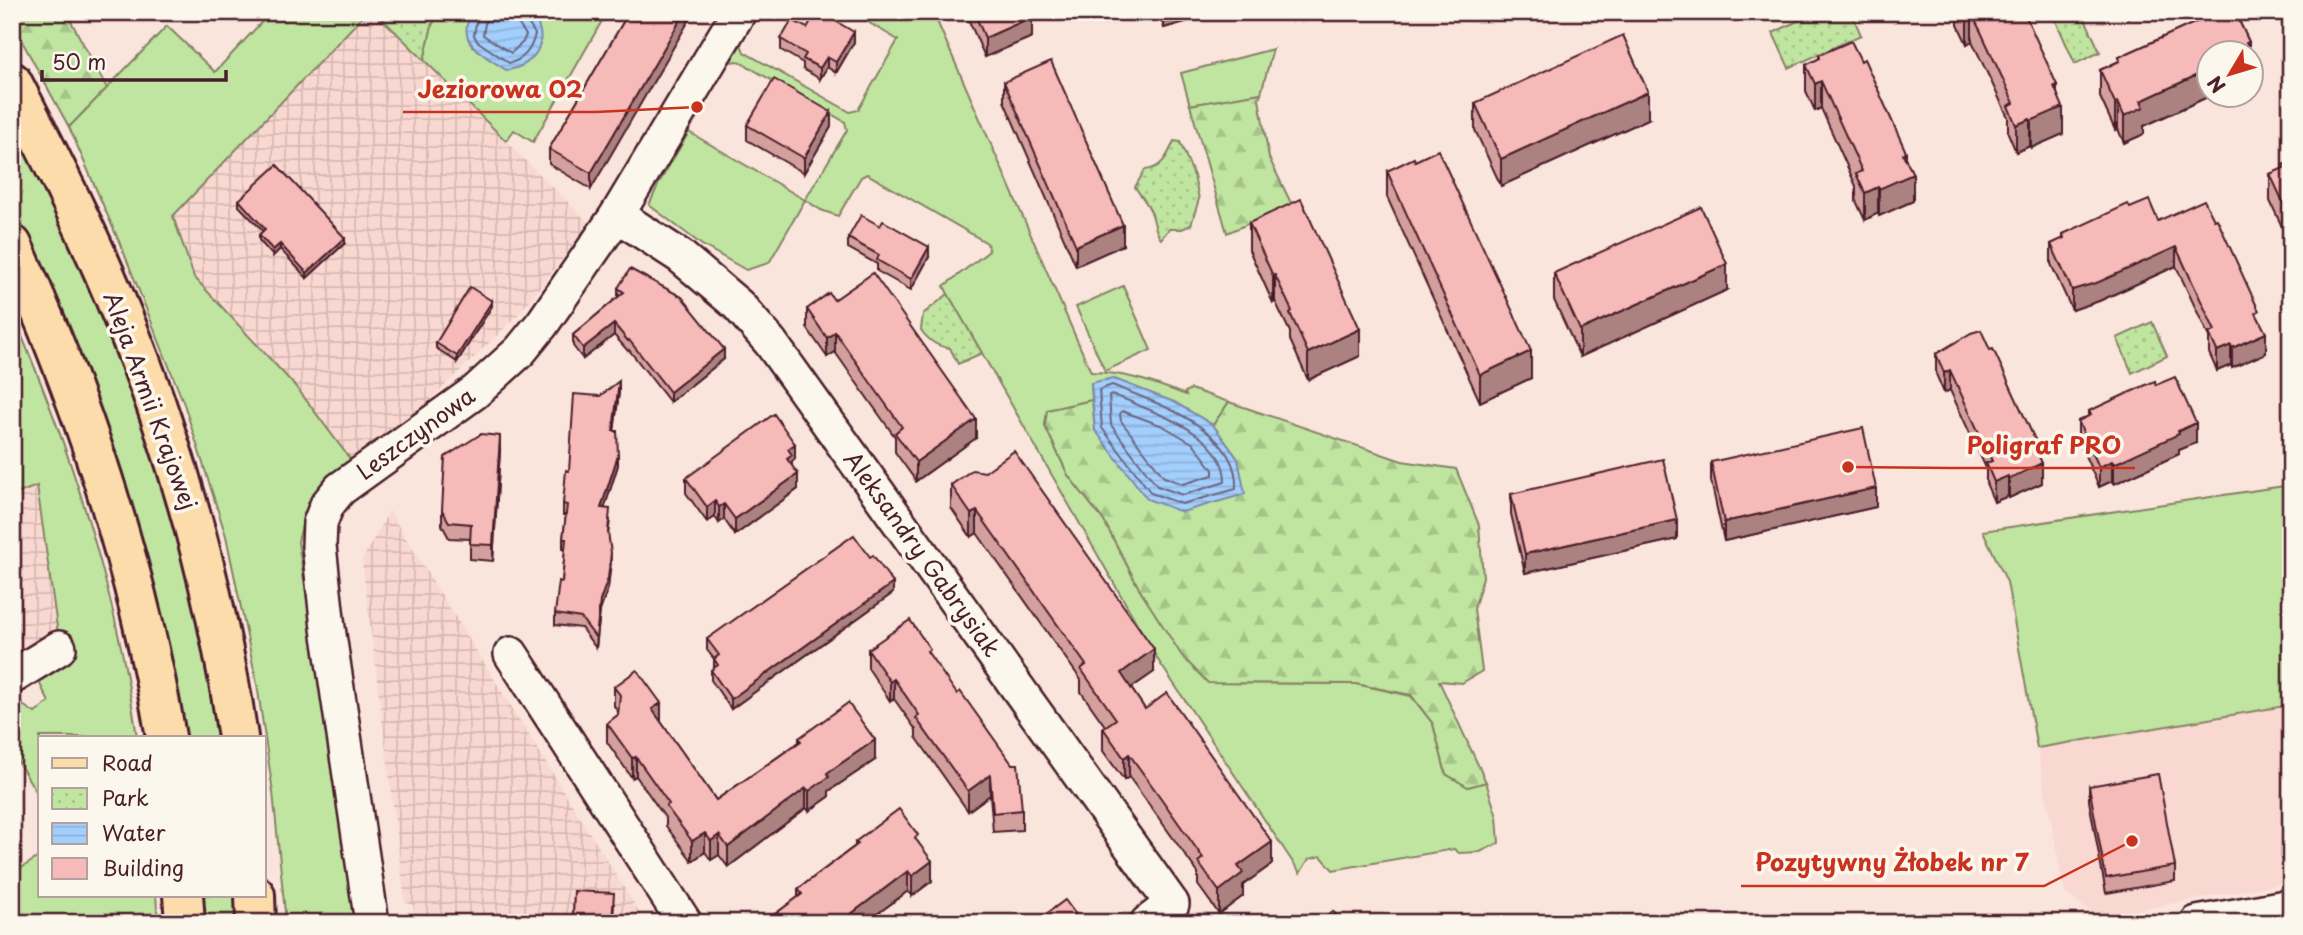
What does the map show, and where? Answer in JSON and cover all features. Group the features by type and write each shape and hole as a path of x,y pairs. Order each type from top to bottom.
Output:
{"main road":[{"name":"Aleja Armii Krajowej","path":"12,82 77,214 119,309 162,422 201,550 239,736"},
{"path":"12,245 73,389 110,496 139,603 166,736"},
{"path":"183,897 185,923"},
{"path":"255,897 256,923"}],"street":[{"name":"Leszczynowa","path":"372,923 328,628 319,546 320,523 327,505 340,489 475,392 520,351 542,324 617,215 738,12"},
{"name":"Aleksandry Gabrysiak","path":"617,215 680,257 738,305 771,343 1172,904 1147,923"},
{"path":"12,677 59,648"},
{"path":"511,654 685,923"},
{"path":"2197,923 2291,905"}],"shaded area":[{"path":"367,12 375,12 590,224 517,316 408,421 350,459 297,388 194,277 173,216"},
{"path":"37,486 58,634 12,661 12,495"},
{"path":"389,511 646,923 413,923 413,905 405,902 362,560"},
{"path":"2291,705 2291,882 2099,917 2098,912 2092,913 2065,893 2037,748"}],"green space":[{"path":"12,12 66,12 107,88 69,127 12,23"},
{"path":"271,12 367,12 173,216 194,277 297,388 350,459 351,467 321,491 309,505 298,542 359,923 286,923 266,736 226,536 184,404 124,253 69,127 167,26 215,72"},
{"path":"375,12 436,12 438,14 432,25 424,60"},
{"path":"473,12 467,29 472,46 538,21 529,12 607,12 533,142 514,130 506,141 424,60 432,25 439,13"},
{"path":"851,12 933,12 1091,372 1127,376 1186,395 1185,392 1191,389 1229,402 1213,425 1174,402 1091,383 1092,400 1047,410 1045,426 1068,475 1104,521 1141,592 1209,683 1356,684 1411,696 1433,724 1446,774 1468,787 1486,782 1497,817 1499,843 1480,852 1459,853 1454,849 1333,870 1321,856 1309,859 1300,873 1158,660 944,286 989,251 987,243 867,174 861,177 838,216 805,200 847,130 845,122 738,61 730,62 741,44 744,52 850,112 858,110 898,40"},
{"path":"1816,12 1851,12 1861,35 1789,68 1773,33"},
{"path":"2052,12 2082,12 2100,52 2075,64"},
{"path":"1273,49 1261,93 1190,105 1181,73"},
{"path":"1261,93 1259,99 1269,158 1292,205 1227,233 1190,105"},
{"path":"12,121 53,202 137,390 189,570 223,736 182,736 151,575 125,482 96,396 12,204"},
{"path":"689,132 805,200 769,263 746,270 702,245 649,205"},
{"path":"1174,141 1180,142 1194,176 1199,199 1191,225 1182,229 1169,229 1161,239 1149,208 1135,187 1145,170 1156,167 1164,160"},
{"path":"1123,286 1151,350 1105,371 1076,307"},
{"path":"948,294 982,353 958,364 950,348 933,342 921,330 923,314"},
{"path":"12,313 53,416 89,521 117,628 137,736 38,736 38,795 12,752 12,698 35,713 49,702 40,684 41,676 58,634 37,486 16,494 12,485"},
{"path":"2152,322 2167,356 2132,373 2117,338"},
{"path":"1092,400 1095,431 1238,459 1213,425 1229,402 1402,461 1456,469 1479,525 1483,577 1474,609 1482,671 1462,683 1439,681 1486,782 1468,787 1446,774 1433,724 1411,695 1356,684 1208,683 1182,656 1141,592 1104,521 1068,475 1045,426 1047,410"},
{"path":"2291,485 2291,705 2037,748 2007,582 1983,531"},
{"path":"38,857 38,897 156,897 158,923 12,923 12,874"},
{"path":"202,897 240,897 242,923 203,923"}],"water":[{"path":"473,12 529,12 540,31 538,49 533,57 517,68 506,70 481,53 469,40 466,32"},
{"path":"1112,378 1174,402 1213,425 1238,459 1245,494 1182,512 1147,499 1095,430 1091,383"}],"building":[{"path":"629,12 685,12 591,173 549,149"},
{"path":"816,12 854,32 836,62 827,57 820,68 803,59 806,54 781,39 792,20 807,28"},
{"path":"974,12 1030,12 1032,17 985,38"},
{"path":"1965,12 2024,12 2057,85 2054,86 2063,107 2016,125 2008,106 2014,103 1972,14 1967,17"},
{"path":"2226,12 2235,12 2247,38 2194,38 2194,76 2141,101 2144,107 2124,116 2100,70 2120,61 2119,57 2212,15 2214,18"},
{"path":"1623,35 1648,92 1501,159 1475,103"},
{"path":"1851,41 1861,61 1864,59 1906,152 1903,154 1913,174 1865,193 1856,174 1862,171 1821,81 1815,84 1806,65 1820,58 1819,55"},
{"path":"1051,61 1123,225 1076,246 1004,82"},
{"path":"774,79 831,112 804,158 747,125"},
{"path":"1438,150 1531,351 1480,375 1387,171"},
{"path":"2291,161 2291,219 2270,174 2284,168 2283,165"},
{"path":"277,165 345,238 307,273 280,244 273,250 259,235 265,229 239,200"},
{"path":"1301,199 1360,329 1308,353 1290,313 1292,311 1249,223"},
{"path":"2149,200 2158,221 2204,200 2214,220 2217,219 2259,311 2256,313 2266,333 2232,348 2231,345 2217,351 2209,333 2215,331 2176,247 2099,282 2072,290 2051,244 2064,238 2063,234 2128,204 2130,208"},
{"path":"1701,207 1727,264 1580,330 1554,273"},
{"path":"861,215 880,226 883,221 929,247 911,279 877,260 879,255 848,238"},
{"path":"630,269 682,297 724,349 670,392 614,324 583,348 573,335 624,292 618,288"},
{"path":"873,273 976,419 916,462 895,433 902,427 835,332 827,338 807,309 829,293 834,300"},
{"path":"470,287 492,301 457,356 436,343"},
{"path":"1981,330 1990,350 1993,349 2036,442 2033,443 2042,463 2009,479 2008,476 1994,482 1986,463 1992,461 1950,370 1944,373 1936,354"},
{"path":"2175,377 2196,423 2178,431 2179,434 2114,464 2112,461 2099,467 2078,421 2091,415 2089,411 2126,394 2155,381 2156,385"},
{"path":"619,381 613,431 617,431 618,455 601,508 610,509 608,532 611,553 608,578 600,601 596,638 581,618 555,614 559,581 562,582 566,539 563,539 567,505 563,504 566,470 569,471 574,394 600,396"},
{"path":"774,414 795,444 788,449 792,455 787,459 798,474 735,519 724,504 719,507 715,501 707,507 686,478"},
{"path":"1863,428 1876,488 1724,522 1711,462"},
{"path":"481,434 500,436 493,545 470,544 471,524 449,522 442,510 445,457"},
{"path":"1014,451 1154,649 1121,673 1145,709 1167,693 1272,842 1238,866 1243,873 1219,891 1198,862 1203,858 1158,794 1129,754 1124,758 1103,728 1116,719 1081,669 1086,665 977,511 971,514 951,485 972,470 985,472"},
{"path":"1663,459 1677,520 1525,554 1511,494"},
{"path":"854,535 870,557 873,555 893,583 731,699 711,670 718,665 714,659 719,655 707,639"},
{"path":"910,620 930,649 927,651 957,694 960,691 1012,764 1018,764 1022,810 993,813 990,775 968,791 916,718 919,715 894,679 890,682 868,649"},
{"path":"637,670 661,703 652,709 716,800 801,741 799,738 848,703 875,740 827,773 829,777 809,791 806,788 728,847 719,835 711,841 705,833 692,841 666,806 669,804 636,757 632,758 607,723 618,715 620,695 614,687"},
{"path":"2291,750 2291,785 2285,751"},
{"path":"2158,774 2175,866 2106,878 2089,786"},
{"path":"899,809 918,835 915,838 932,861 912,876 908,871 839,923 763,923 802,894 798,889"},
{"path":"574,891 614,893 612,922 573,919"},
{"path":"1065,900 1082,923 1034,923"},
{"path":"1333,911 1342,923 1318,923"}],"place":[{"name":"Jeziorowa 02","path":"697,107"},
{"name":"Poligraf PRO","path":"1848,467"},
{"name":"Pozytywny Żłobek nr 7","path":"2132,841"}]}
